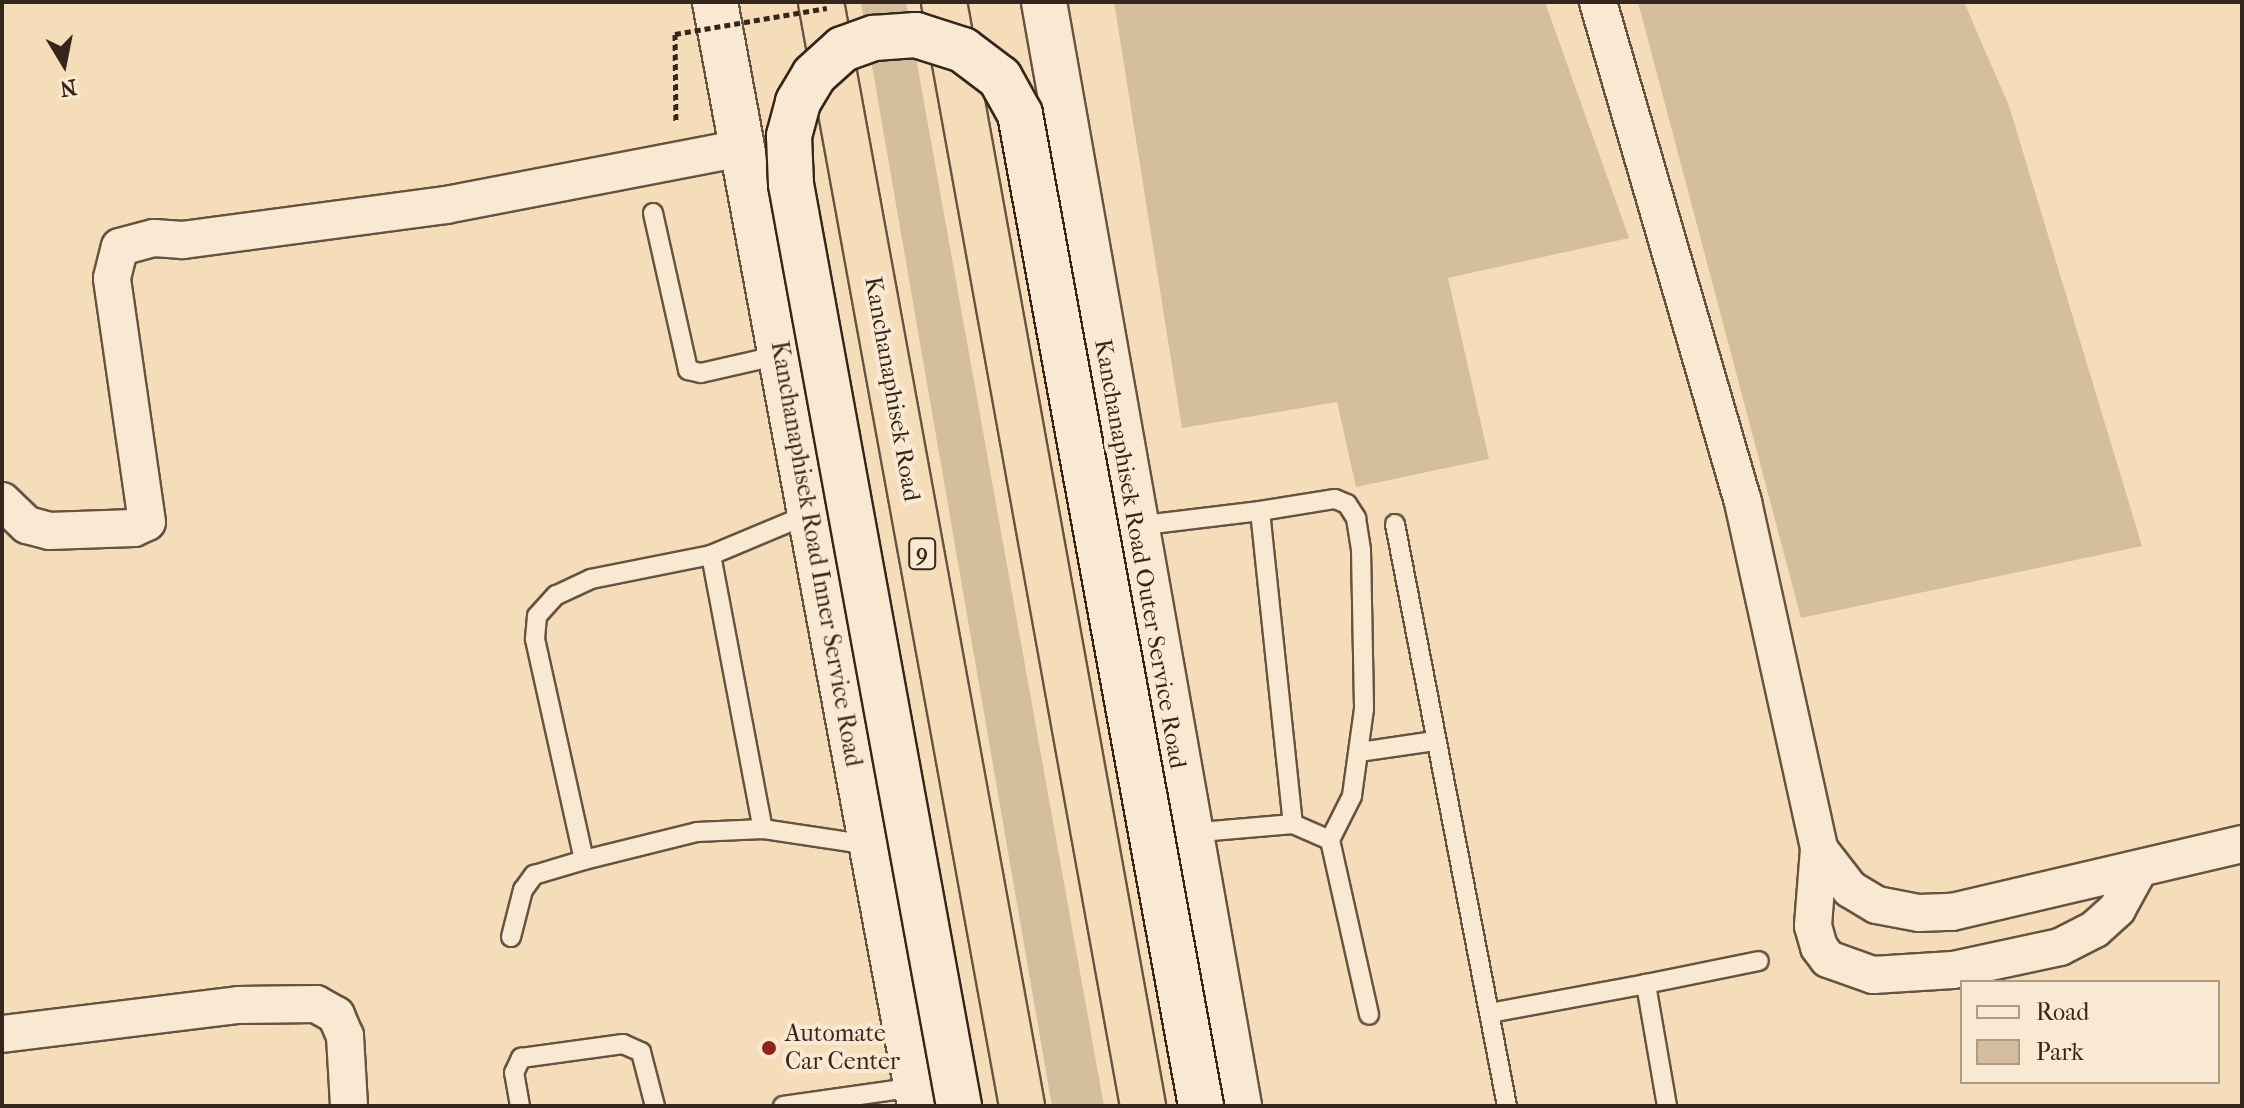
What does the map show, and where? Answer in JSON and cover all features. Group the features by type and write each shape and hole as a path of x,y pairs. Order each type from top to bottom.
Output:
{"highway":[{"path":"944,2 1143,1106"},
{"name":"Kanchanaphisek Road","path":"832,3 1022,1106"}],"main road":[{"name":"Kanchanaphisek Road Inner Service Road","path":"715,2 918,1097"},
{"name":"Kanchanaphisek Road Outer Service Road","path":"1044,2 1188,833 1239,1106"},
{"path":"959,1106 806,274 789,148 798,102 814,75 843,49 874,38 916,35 963,50 1000,78 1020,114 1201,1106"}],"street":[{"path":"1595,5 1743,502 1819,849 1813,926 1819,947 1828,959 1873,975 1953,970 2060,947 2095,929 2117,909 2138,871"},
{"path":"2,501 27,525 49,531 134,528 147,522 112,278 120,247 154,238 183,240 446,205 741,148"},
{"path":"1819,849 1850,889 1877,905 1919,913 1952,912 2138,871 2242,844"},
{"path":"2,1034 238,1005 316,1004 336,1015 345,1036 349,1106"}],"lane":[{"path":"653,213 688,370 701,373 780,355"},
{"path":"1136,526 1335,499 1347,504 1356,518 1361,550 1364,693 1352,796 1330,840 1369,1015"},
{"path":"1260,511 1293,824"},
{"path":"584,860 535,639 537,616 556,595 591,579 711,555 809,514"},
{"path":"1395,524 1434,741 1507,1106"},
{"path":"711,555 763,829"},
{"path":"1359,752 1434,741"},
{"path":"1188,833 1293,824 1330,840"},
{"path":"511,937 523,890 534,875 584,860 697,832 763,829 870,845"},
{"path":"1490,1013 1759,961"},
{"path":"1646,984 1667,1106"},
{"path":"520,1106 514,1073 521,1058 623,1044 641,1052 655,1106"},
{"path":"783,1106 918,1097"}],"path":[{"path":"676,123 675,34 832,3"}],"green space":[{"path":"861,2 906,2 1104,1106 1052,1106"},
{"path":"1114,2 1545,2 1629,238 1448,278 1489,459 1356,487 1337,402 1182,428"},
{"path":"1638,2 1964,2 2009,106 2142,546 1801,618"}],"place":[{"name":"Automate Car Center","path":"769,1048"}]}
